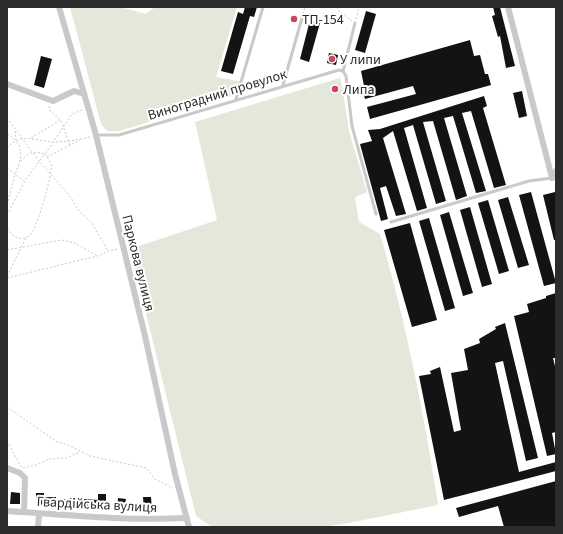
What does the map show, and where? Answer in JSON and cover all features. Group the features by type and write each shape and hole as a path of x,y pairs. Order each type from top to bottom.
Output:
{"street":[{"name":"Паркова вулиця","path":"59,7 96,136 122,248 145,336 179,490 189,527"},
{"path":"508,7 552,178"},
{"path":"7,84 53,101 74,91 84,94"},
{"path":"552,178 556,171"},
{"path":"7,468 20,473 25,478 24,512"},
{"name":"Гвардійська вулиця","path":"7,511 38,514 163,519 187,518"},
{"path":"38,514 38,527"}],"lane":[{"path":"236,99 263,7"},
{"path":"283,85 302,18"},
{"path":"355,23 343,71 346,76 352,126 376,214"},
{"name":"Виноградний провулок","path":"96,136 118,135 283,85 339,70 343,71"},
{"path":"390,222 529,181 552,178"}],"path":[{"path":"302,18 305,7"},
{"path":"336,7 340,12 355,23 359,7"},
{"path":"53,101 49,106 50,111 60,120 64,127 70,146"},
{"path":"7,215 25,182 72,114 88,108"},
{"path":"7,118 50,175 70,196 79,211 92,223 108,251"},
{"path":"30,138 60,120"},
{"path":"7,208 15,175 21,160 21,153 16,140 15,129"},
{"path":"7,134 16,140"},
{"path":"7,148 16,140 22,138 53,142 96,136"},
{"path":"47,157 81,139"},
{"path":"7,277 21,246 26,238 30,236 35,227 50,175 51,164 45,154 32,152 21,160"},
{"path":"7,168 25,182"},
{"path":"7,226 10,233 16,238 26,238"},
{"path":"7,250 21,246 62,240 75,243 97,256"},
{"path":"7,277 97,256 108,251 122,248"},
{"path":"7,408 56,442 68,445 90,456 146,468 155,479 168,488 179,490"},
{"path":"7,441 22,468 36,465 49,459 66,458 80,452"}],"shaded area":[{"path":"70,7 120,7 146,14 155,7 237,7 216,77 264,86 120,131 107,131 101,124"},
{"path":"340,78 349,131 367,192 355,197 359,222 380,234 414,368 438,505 344,524 320,527 212,527 196,516 130,249 217,220 195,122"}],"building":[{"path":"245,7 257,7 254,17 250,16 233,74 221,71 238,12 243,14"},
{"path":"493,7 500,7 515,66 506,68 500,36 498,37 492,16 495,15"},
{"path":"366,11 376,14 365,53 355,50"},
{"path":"310,20 320,23 309,62 300,59"},
{"path":"470,40 474,56 480,55 485,74 488,74 491,85 370,119 367,107 416,94 413,86 365,99 362,87 364,86 361,71"},
{"name":"У липи","path":"329,53 338,55 336,65 327,63"},
{"path":"41,56 52,59 44,88 34,85"},
{"path":"522,91 527,116 519,118 513,93"},
{"path":"484,96 487,106 483,108 506,185 494,188 471,111 462,113 486,191 476,193 453,116 444,118 467,196 456,200 433,121 423,122 446,201 436,204 413,125 404,128 427,208 417,211 393,131 383,138 406,214 396,216 386,186 380,188 388,219 381,221 360,144 372,141 368,130 380,129"},
{"path":"531,192 556,283 544,286 519,195"},
{"path":"555,192 556,240 554,240 543,195"},
{"path":"508,197 529,265 518,268 498,200"},
{"path":"488,200 509,271 499,274 478,203"},
{"path":"470,207 492,284 482,287 460,210"},
{"path":"449,212 473,293 463,296 440,215"},
{"path":"429,218 455,308 445,311 419,221"},
{"path":"410,223 437,320 412,327 384,230"},
{"path":"556,293 556,358 553,358 556,370 556,432 552,433 556,454 547,456 514,316 529,312 527,304"},
{"path":"505,323 538,458 526,461 503,361 495,363 519,472 556,462 556,471 444,500 419,376 431,374 430,371 440,367 454,432 461,430 451,373 468,370 464,349 480,343 479,339 496,329 495,327"},
{"path":"556,481 556,527 504,527 498,506 459,517 456,508"},
{"path":"11,492 20,493 20,504 10,504"},
{"path":"36,493 44,493 44,497 56,497 56,499 70,498 98,500 98,494 106,494 106,508 92,507 92,509 36,504"},
{"path":"143,497 151,497 152,510 144,510"},
{"path":"118,498 126,499 124,510 117,509"}],"place":[{"name":"ТП-154","path":"294,19"},
{"name":"У липи","path":"332,59"},
{"name":"Липа","path":"335,89"}]}
